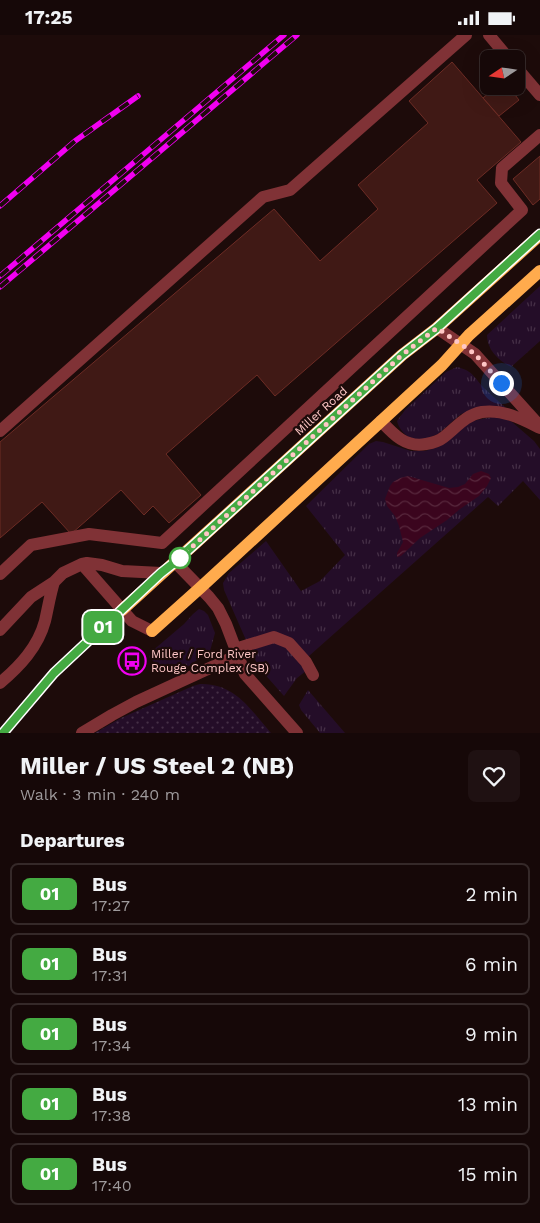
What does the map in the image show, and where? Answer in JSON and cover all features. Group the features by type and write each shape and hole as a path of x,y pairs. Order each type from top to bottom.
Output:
{"main road":[{"name":"Miller Road","path":"122,610 402,355 437,328 540,235"},
{"path":"152,631 442,365 469,335 540,271"}],"lane":[{"path":"0,431 263,197 290,190 466,35"},
{"path":"489,35 502,50"},
{"path":"525,78 540,95"},
{"path":"0,574 31,545 88,534 162,543 522,210 501,183 502,168 540,135"},
{"path":"437,328 475,354 540,427"},
{"path":"381,421 400,439 414,445 437,442 461,421 480,413 503,413 540,427"},
{"path":"175,562 218,608 246,674 297,733"},
{"path":"0,630 31,597 54,582 63,573 82,564 102,565 122,571 161,573"},
{"path":"82,564 132,621 152,631"},
{"path":"0,683 22,663 34,645 44,621 54,582"},
{"path":"82,733 90,727 236,652 274,637 289,643 306,662 313,675"}],"green space":[{"path":"540,286 540,341 511,367 491,350 487,335"},
{"path":"457,367 473,375 507,409 477,409 461,414 438,434 413,441 401,430 397,421 405,410 446,372"},
{"path":"492,417 503,418 512,422 534,441 540,449 540,500 523,481 498,506 488,497 300,664 306,671 297,678 284,696 261,670 253,656 224,590 223,583 229,573 266,541 301,591 320,581 345,555 306,506 369,444 376,441 411,451 425,451 438,447 472,421"},
{"path":"199,609 208,615 215,633 210,651 180,672 156,664 149,657 151,652"},
{"path":"200,684 223,688 241,699 271,733 95,733 121,718"},
{"path":"308,690 345,733 320,733 299,705"}],"water":[{"path":"481,471 489,474 491,478 479,496 420,538 401,556 397,557 403,542 395,516 387,506 385,499 393,482 408,476 449,488 458,487 465,484 473,474"}],"building":[{"path":"452,62 521,142 477,180 497,203 275,396 257,375 166,454 201,495 169,523 153,506 144,515 121,490 71,534 42,502 0,538 0,442 274,209 320,261 378,209 358,185 428,123 409,101"},
{"path":"486,95 515,95 519,100 499,116 483,98"},
{"path":"540,156 540,199 533,205 513,179"}],"railway":[{"path":"0,276 284,35"},
{"path":"0,287 297,35"},
{"path":"0,206 75,141 138,96"}],"bus line":[{"name":"01","path":"3,733 54,673 161,573 402,355 437,328 540,234"}],"place":[{"name":"Miller / Ford River Rouge Complex (SB)","path":"132,661"}],"route":[{"path":"180,558 402,355 437,328 475,354 501,383"}]}
